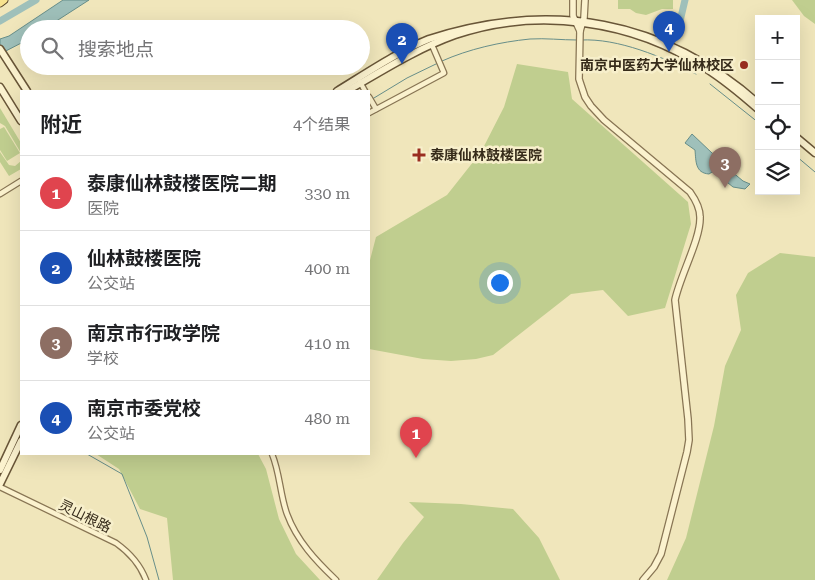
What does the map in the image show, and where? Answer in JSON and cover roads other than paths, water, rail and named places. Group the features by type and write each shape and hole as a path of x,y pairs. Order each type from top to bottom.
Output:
{"main road":[{"path":"0,2 4,0"},
{"path":"370,74 421,43 454,31 504,19 543,15 633,29 672,44 708,64 755,101"},
{"path":"359,81 415,52 433,48 455,35 507,23 574,19"},
{"path":"584,20 646,38 673,50 705,68 755,107"},
{"path":"0,49 26,90"},
{"path":"347,90 369,75"},
{"path":"0,87 20,119"},
{"path":"800,140 815,153"},
{"path":"800,145 815,158"},
{"path":"0,470 20,427"},
{"path":"0,485 20,442"}],"street":[{"path":"573,0 574,19 580,31"},
{"path":"585,0 584,20 580,31 580,79 585,97 604,120 690,192 696,200 701,218 675,300 688,419 687,452 661,554 654,567 643,580"},
{"path":"370,112 444,73 433,48"},
{"path":"359,81 364,90"},
{"path":"370,99 376,109"},
{"path":"0,194 20,182"},
{"path":"272,455 288,516 302,543 336,580"},
{"name":"灵山根路","path":"0,485 112,541 124,549 138,564 146,580"}],"water":[{"path":"63,0 89,0 58,20 33,20"},
{"path":"20,29 20,44 0,54 0,39"},
{"path":"692,134 712,153 732,167 731,171 750,184 745,189 733,187 717,174 701,171 697,166 695,150 685,143"}],"waterway":[{"path":"0,21 36,0"},
{"path":"677,34 685,0"},
{"path":"442,61 474,50 507,42 530,39 577,40"},
{"path":"581,40 595,40 625,45 655,55 696,74"},
{"path":"370,100 407,78 438,63"},
{"path":"710,84 755,120"},
{"path":"800,159 815,172"},
{"path":"89,455 122,474 147,537 159,580"}],"place":[{"name":"南京市委党校","path":"669,52"},
{"name":"仙林鼓楼医院","path":"402,64"},
{"name":"南京中医药大学仙林校区","path":"744,65"},
{"name":"泰康仙林鼓楼医院","path":"419,155"},
{"name":"南京市行政学院","path":"725,188"},
{"name":"泰康仙林鼓楼医院二期","path":"416,458"}]}
